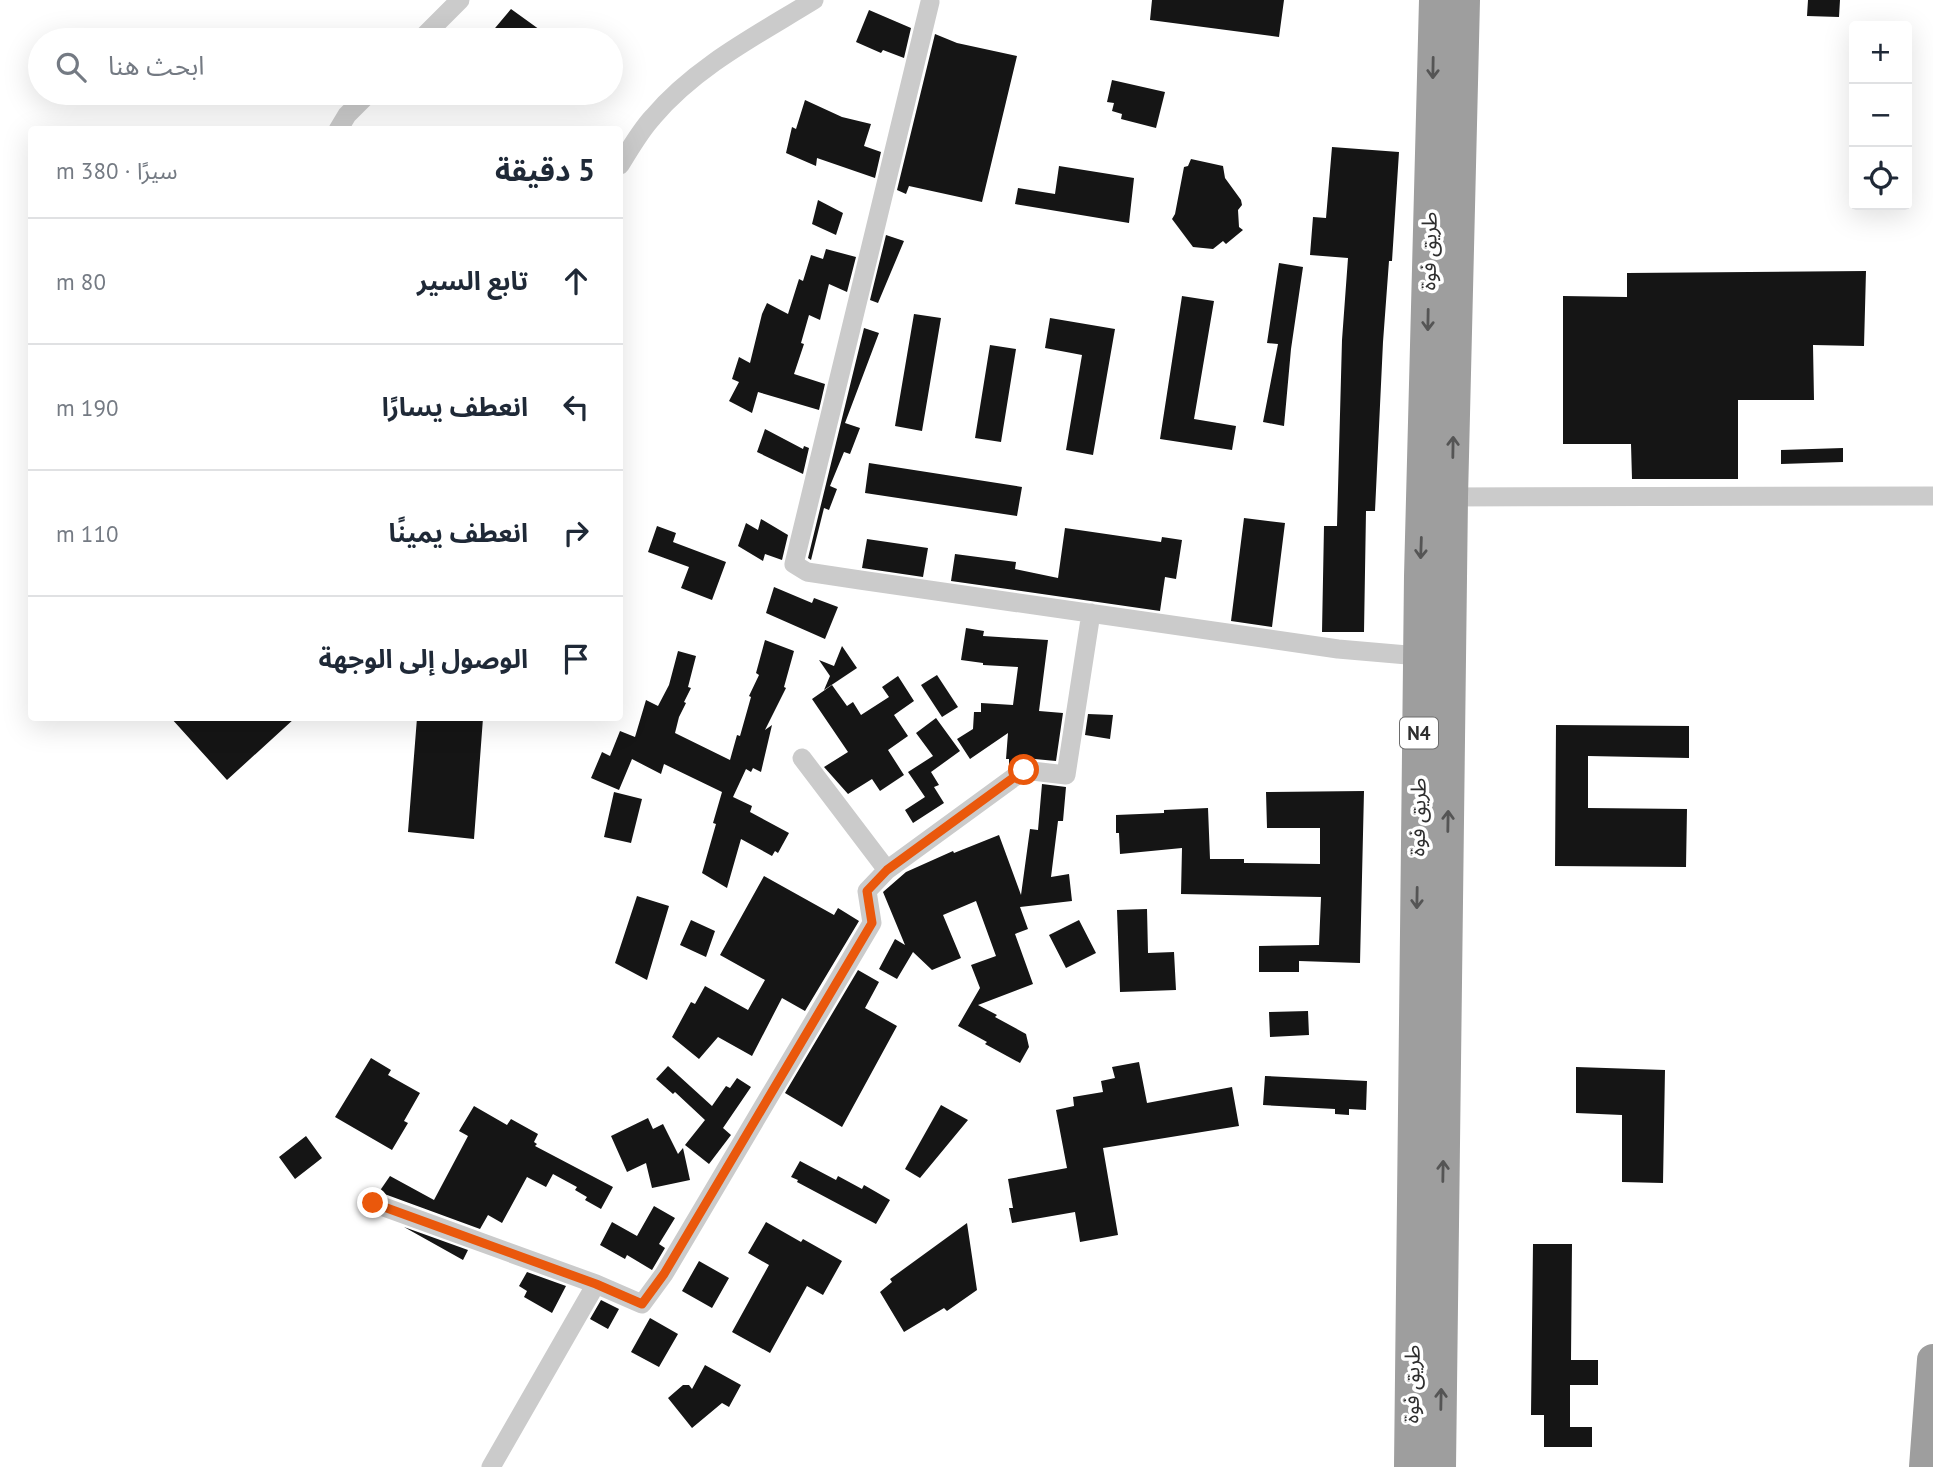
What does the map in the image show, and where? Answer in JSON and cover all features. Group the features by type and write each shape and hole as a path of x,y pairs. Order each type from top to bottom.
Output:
{"highway":[{"name":"طريق فوة","path":"1435,0 1440,1467"},
{"name":"طريق فوة","path":"1410,1467 1419,656 1437,498 1464,0"},
{"path":"1924,1467 1933,1360"}],"street":[{"path":"432,28 460,0"},
{"path":"623,161 653,117 682,89 723,56 814,0"},
{"path":"930,2 794,564 807,572 1338,649 1419,656"},
{"path":"340,126 357,105"},
{"path":"1437,498 1933,496"},
{"path":"373,1203 596,1284 642,1304 664,1274 872,923 867,891 887,870 1024,770 1066,775 1091,613"},
{"path":"802,758 887,870"},
{"path":"491,1467 596,1284"}],"building":[{"path":"1152,0 1284,0 1279,37 1150,20"},
{"path":"1808,0 1840,0 1839,17 1807,16"},
{"path":"511,9 537,28 495,28"},
{"path":"869,10 911,28 904,58 883,50 881,53 856,42"},
{"path":"935,34 957,43 1017,56 982,202 909,186 906,194 897,190"},
{"path":"1112,80 1165,92 1156,128 1121,119 1122,114 1112,111 1114,103 1107,102"},
{"path":"805,100 842,117 871,124 864,146 881,152 875,178 817,158 816,166 786,153 792,127 796,129"},
{"path":"1332,147 1399,152 1392,261 1389,261 1383,342 1375,511 1366,511 1364,632 1322,632 1324,526 1337,526 1342,340 1348,258 1310,255 1313,217 1326,218"},
{"path":"1191,159 1223,166 1225,178 1241,200 1242,205 1238,210 1239,227 1243,230 1226,244 1223,241 1213,249 1193,247 1172,219 1184,167 1188,166"},
{"path":"1059,166 1134,178 1129,223 1015,204 1018,188 1055,194"},
{"path":"818,200 843,213 836,235 812,224"},
{"path":"886,235 904,241 878,303 870,300"},
{"path":"826,249 856,257 847,292 829,284 820,320 809,315 801,343 804,344 794,374 825,384 819,410 758,392 752,413 729,401 739,382 732,379 739,357 750,363 767,303 788,314 799,279 803,281 811,255 823,259"},
{"path":"1279,263 1303,267 1291,349 1284,426 1263,422 1278,344 1267,343"},
{"path":"1866,271 1864,346 1813,345 1814,400 1738,400 1738,479 1632,479 1631,444 1563,444 1563,296 1627,297 1627,273"},
{"path":"1182,296 1214,301 1194,419 1236,426 1232,450 1160,439"},
{"path":"914,314 941,318 922,431 895,426"},
{"path":"1050,318 1115,329 1093,455 1066,450 1082,355 1045,348"},
{"path":"864,328 879,333 845,423 860,428 850,454 844,452 830,486 837,489 829,510 824,508 811,560 808,558"},
{"path":"990,345 1016,349 1001,442 975,438"},
{"path":"765,429 803,449 804,446 809,448 803,474 757,452"},
{"path":"1843,448 1843,462 1781,464 1781,450"},
{"path":"869,463 1022,487 1017,516 865,493"},
{"path":"1244,518 1285,523 1272,627 1231,621"},
{"path":"761,519 788,535 782,560 765,554 763,561 738,546 746,523 758,530"},
{"path":"657,526 676,533 673,542 726,562 712,600 681,588 689,567 648,552"},
{"path":"1065,528 1161,542 1162,537 1182,540 1176,579 1165,577 1160,611 951,581 955,554 1016,562 1015,569 1058,578"},
{"path":"867,539 928,548 923,577 862,568"},
{"path":"774,587 812,603 814,598 838,607 825,639 766,613"},
{"path":"966,628 984,631 983,636 1048,640 1039,711 1063,713 1056,761 1024,758 1009,766 1009,759 1006,759 1008,733 970,759 957,739 973,729 974,712 981,712 981,703 1013,705 1018,667 983,665 961,660"},
{"path":"765,640 794,651 784,687 786,688 765,730 772,725 761,772 753,768 751,772 746,769 733,797 752,806 750,812 789,833 778,853 775,851 772,856 741,839 727,888 702,873 722,792 664,764 661,774 632,759 619,790 591,778 602,752 610,756 620,731 635,737 646,700 658,706 669,685 678,651 696,656 688,687 691,688 675,733 730,760 737,735 740,736 751,697 749,696 759,675 756,673"},
{"path":"842,646 857,668 824,690 830,676 819,660 834,666"},
{"path":"937,675 958,707 942,717 921,685"},
{"path":"898,676 914,701 894,715 908,736 888,750 904,775 880,791 872,779 848,794 824,767 848,752 812,699 832,685 847,706 853,702 861,715 889,697 882,687"},
{"path":"1088,714 1113,715 1110,739 1085,735"},
{"path":"936,718 960,751 931,772 939,785 934,787 944,803 913,823 905,810 925,797 908,772 933,756 916,733"},
{"path":"174,721 292,721 227,780"},
{"path":"417,721 483,721 474,839 408,832"},
{"path":"1556,725 1689,726 1689,758 1588,756 1588,808 1687,809 1686,867 1555,866"},
{"path":"1042,784 1066,787 1063,821 1058,821 1051,877 1069,874 1072,901 1020,907 1028,929 1015,934 1033,984 978,1005 1026,1034 1029,1047 1020,1063 958,1026 980,988 971,965 996,956 976,901 943,915 961,958 932,970 913,952 897,979 879,969 895,939 905,945 883,892 906,872 953,851 954,853 999,835 1021,895 1030,829 1038,830"},
{"path":"1364,791 1360,963 1299,961 1299,972 1259,972 1259,946 1319,945 1321,897 1181,894 1182,848 1120,854 1116,815 1208,808 1210,859 1244,859 1244,863 1320,864 1320,828 1267,828 1266,792"},
{"path":"614,792 642,799 631,843 604,837"},
{"path":"764,876 834,915 838,908 859,921 805,1011 782,998 752,1056 718,1037 699,1059 672,1037 691,1002 695,1004 705,986 748,1010 765,980 720,955"},
{"path":"637,896 669,906 647,980 615,963"},
{"path":"1147,909 1148,953 1174,952 1176,990 1120,992 1117,910"},
{"path":"691,920 715,931 706,957 680,945"},
{"path":"1079,920 1096,953 1066,968 1049,935"},
{"path":"858,970 879,982 865,1008 897,1026 842,1127 785,1093"},
{"path":"1308,1011 1309,1035 1270,1037 1269,1012"},
{"path":"371,1058 391,1070 388,1075 420,1093 404,1121 408,1123 392,1150 335,1117"},
{"path":"1139,1062 1147,1103 1232,1087 1239,1126 1103,1148 1118,1235 1080,1242 1075,1212 1012,1223 1009,1208 1013,1208 1008,1179 1067,1168 1056,1110 1074,1106 1073,1097 1103,1092 1101,1081 1115,1078 1112,1067"},
{"path":"668,1066 712,1106 726,1086 730,1088 737,1078 751,1087 723,1128 731,1135 709,1164 685,1145 705,1120 675,1092 673,1094 656,1079"},
{"path":"1576,1067 1665,1070 1663,1183 1622,1182 1622,1115 1576,1113"},
{"path":"1265,1076 1367,1081 1366,1110 1349,1109 1349,1115 1335,1114 1335,1109 1263,1105"},
{"path":"941,1105 968,1120 920,1178 905,1169"},
{"path":"474,1106 507,1125 511,1119 538,1134 535,1146 613,1187 601,1209 585,1200 587,1197 575,1190 577,1187 553,1174 546,1187 527,1177 502,1223 488,1215 480,1229 379,1192 390,1176 434,1200 468,1136 459,1131"},
{"path":"648,1118 653,1129 663,1124 678,1154 683,1148 690,1180 652,1188 646,1163 627,1172 611,1136"},
{"path":"306,1136 322,1158 295,1179 279,1157"},
{"path":"800,1161 836,1180 838,1176 862,1189 864,1185 890,1200 876,1224 797,1182 798,1180 791,1177"},
{"path":"654,1206 675,1218 659,1244 665,1248 652,1270 627,1255 625,1259 600,1245 612,1222 637,1236"},
{"path":"766,1222 842,1261 823,1295 807,1286 770,1353 732,1332 769,1265 748,1253"},
{"path":"967,1223 977,1290 947,1311 944,1308 904,1332 880,1292 892,1282 890,1279"},
{"path":"404,1227 468,1250 463,1260"},
{"path":"1533,1244 1572,1244 1571,1360 1598,1360 1598,1385 1570,1385 1570,1427 1592,1427 1592,1447 1544,1447 1544,1415 1531,1415"},
{"path":"699,1261 729,1278 712,1308 682,1291"},
{"path":"527,1272 566,1286 552,1313 524,1297 527,1291 519,1286"},
{"path":"601,1300 619,1309 608,1329 590,1319"},
{"path":"650,1318 678,1334 659,1367 631,1352"},
{"path":"705,1365 741,1385 729,1407 722,1403 692,1428 668,1398 683,1385 689,1385 692,1389"}],"route":[{"path":"373,1203 596,1284 642,1304 664,1274 872,923 867,891 887,870 1024,770"}]}
